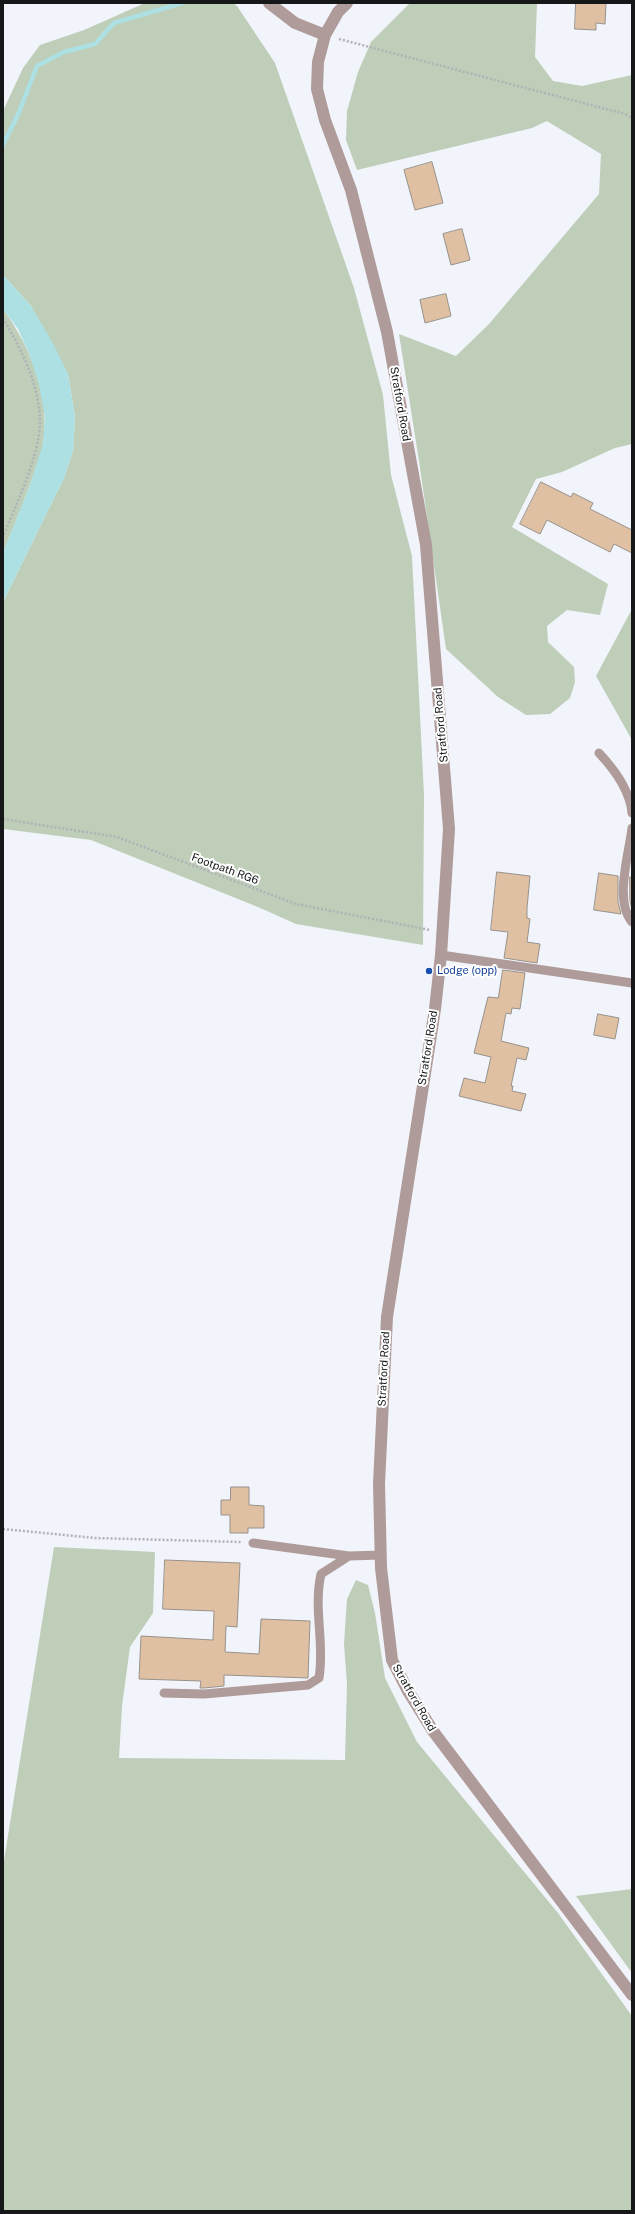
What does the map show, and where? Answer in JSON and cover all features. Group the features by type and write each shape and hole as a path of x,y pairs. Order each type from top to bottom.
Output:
{"street":[{"path":"269,3 295,23 325,35"},
{"name":"Stratford Road","path":"347,3 338,12 325,35 318,62 317,89 326,120 351,190 387,332 426,545 449,829 441,955 435,1008 387,1317 379,1484 381,1555 392,1660 408,1691 433,1731 632,1996"}],"lane":[{"path":"599,753 612,767 624,787 631,805 632,813"},
{"path":"632,828 625,876 624,910 632,922"},
{"path":"441,955 632,983"},
{"path":"254,1542 349,1556 381,1555"},
{"path":"164,1693 204,1694 308,1685 319,1678 321,1662 317,1594 321,1574 349,1556"}],"path":[{"path":"325,35 625,114 632,118"},
{"path":"3,318 18,344 33,380 40,420 36,448 3,537"},
{"name":"Footpath RG6","path":"3,819 116,837 296,904 442,932"},
{"path":"3,1528 95,1538 254,1542"}],"green space":[{"path":"145,3 233,3 237,6 275,63 354,288 383,395 391,475 412,556 424,795 423,945 296,924 258,907 91,840 3,829 3,602 64,478 73,451 75,417 68,374 31,306 3,275 3,111 23,68 40,45 84,30"},
{"path":"410,3 537,3 535,57 553,81 582,86 632,75 632,444 615,448 562,472 536,479 512,527 608,584 600,615 567,610 547,626 548,642 574,667 575,682 570,698 550,714 526,715 498,697 446,649 399,334 456,356 489,324 599,194 601,154 547,121 532,128 357,170 346,140 347,111 358,72 371,42"},
{"path":"3,309 13,323 30,356 41,390 45,426 40,457 3,553"},
{"path":"632,609 632,740 596,676"},
{"path":"54,1547 155,1552 153,1613 130,1647 122,1706 119,1758 345,1760 347,1684 344,1644 347,1599 356,1580 368,1585 375,1613 385,1678 417,1742 558,1913 632,2016 632,2211 3,2211 3,1867"},
{"path":"632,1889 632,1973 576,1896"}],"water":[{"path":"3,275 31,306 53,343 68,374 75,417 73,451 64,478 3,602 3,553 30,485 43,444 45,417 39,385 30,356 18,329 3,309"}],"building":[{"path":"576,3 606,3 605,24 596,23 596,30 575,29"},
{"path":"432,162 443,203 415,210 404,170"},
{"path":"462,229 470,260 451,265 443,234"},
{"path":"446,294 451,316 425,323 420,300"},
{"path":"541,482 571,497 573,493 593,503 590,509 632,530 632,553 614,544 610,552 547,520 540,534 520,524"},
{"path":"497,872 530,876 527,918 530,919 527,942 540,944 537,963 504,958 508,932 491,930"},
{"path":"599,873 618,876 618,902 621,914 594,910"},
{"path":"630,877 632,877 632,909 630,901"},
{"path":"503,970 525,973 520,1009 512,1008 511,1014 506,1013 501,1041 529,1048 526,1060 517,1058 511,1086 513,1086 512,1091 526,1094 521,1111 459,1096 464,1078 485,1083 491,1057 474,1053 488,997 498,998"},
{"path":"598,1014 619,1018 615,1039 594,1035"},
{"path":"231,1487 249,1487 249,1505 264,1506 264,1528 248,1528 248,1533 230,1533 230,1515 221,1515 221,1500 230,1500"},
{"path":"165,1560 240,1563 237,1627 226,1626 225,1652 259,1654 261,1619 310,1621 308,1678 224,1675 224,1686 204,1688 200,1688 201,1681 139,1679 141,1636 213,1640 214,1611 163,1609"}],"waterway":[{"path":"3,145 19,112 37,66 64,52 95,44 114,23 182,3"}],"place":[{"name":"Lodge (opp)","path":"429,971"}]}
